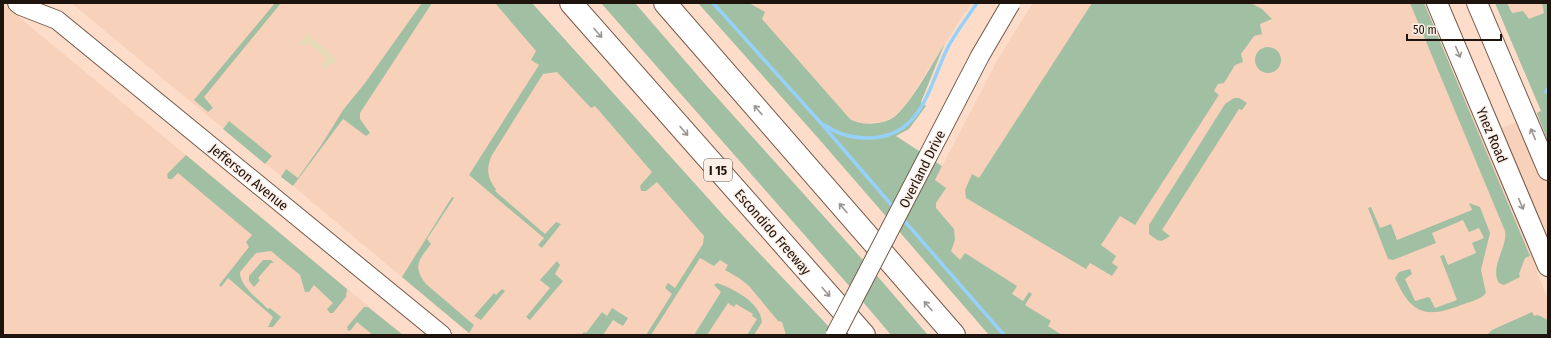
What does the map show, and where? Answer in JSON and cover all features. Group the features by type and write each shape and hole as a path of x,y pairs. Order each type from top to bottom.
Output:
{"highway":[{"name":"Escondido Freeway","path":"572,3 864,335"},
{"path":"665,3 954,335"}],"main road":[{"name":"Jefferson Avenue","path":"17,3 57,20 442,335"},
{"name":"Jefferson Avenue","path":"46,3 57,20"},
{"name":"Overland Drive","path":"835,335 980,56 1011,3"},
{"name":"Ynez Road","path":"1437,3 1548,266"},
{"path":"1477,3 1548,170"}],"shaded area":[{"path":"71,3 508,3 796,335 471,335"},
{"path":"733,3 971,3 906,104 894,117 881,122 853,124"},
{"path":"1033,3 1424,3 1481,137 1548,107 1548,265 1536,270 1548,299 1548,335 1013,335 917,214 999,57"},
{"path":"1495,3 1548,3 1524,71"},
{"path":"3,4 186,155 403,335 3,335"}],"green space":[{"path":"275,3 281,3 204,97 213,108 208,112 194,100"},
{"path":"422,3 432,3 360,113 360,119 370,133 366,136 343,119 293,186 281,177 286,169 298,178 322,144 343,110 365,83"},
{"path":"495,3 532,3 725,217 832,330 832,335 786,335 782,322 778,321 749,286 725,270 728,265 720,260 714,266 700,258 651,335 646,335 672,294 665,288 668,283 675,288 703,244 704,236 657,182 646,191 641,191 640,186 652,172 595,106 591,108 557,72 543,74 492,155 488,169 489,177 496,189 495,191 545,234 556,222 561,224 542,248 538,245 544,238 469,175 539,65 531,60 536,51"},
{"path":"601,3 635,3 705,84 871,269 858,296"},
{"path":"698,3 749,3 765,12 762,19 850,119 865,124 884,122 894,117 900,111 921,82 945,43 921,102 926,106 909,129 896,136 942,166 935,180 946,188 936,203 936,208 954,229 955,240 951,251 960,260 965,253 1017,286 1012,294 1023,301 1029,292 1032,294 1025,305 1051,321 1048,326 1062,335 989,335 818,138"},
{"path":"1092,3 1251,3 1262,9 1272,19 1260,24 1262,34 1254,36 1241,54 1243,62 1235,65 1224,83 1218,84 1214,91 1219,95 1135,225 1120,216 1101,245 1116,256 1112,263 1118,267 1112,276 1090,263 1086,269 966,198 965,190 972,174 979,178"},
{"path":"1410,3 1424,3 1530,256 1525,258 1519,274 1520,277 1504,285 1499,283 1496,270 1504,244 1505,231"},
{"path":"1495,3 1507,3 1512,13 1523,11 1529,19 1544,13 1542,3 1548,3 1548,142 1537,113 1541,111"},
{"path":"1268,47 1277,51 1281,60 1277,69 1268,73 1259,69 1255,60 1259,51"},
{"path":"1234,98 1239,98 1247,103 1242,110 1239,109 1162,230 1170,236 1162,241 1157,240 1149,234 1149,225 1225,104"},
{"path":"229,121 272,156 265,164 223,129"},
{"path":"186,155 347,289 346,297 333,313 330,313 327,309 333,303 314,285 309,292 305,292 300,275 271,251 256,253 240,272 246,287 268,309 270,308 281,317 273,327 268,327 273,317 228,278 221,287 219,285 249,247 246,242 252,235 178,173 172,179 168,179 167,174"},
{"path":"452,197 454,198 427,239 431,244 420,259 418,268 426,284 474,325 469,333 402,277"},
{"path":"1469,203 1480,207 1490,233 1481,270 1486,293 1478,299 1438,312 1421,310 1407,299 1401,290 1395,278 1399,272 1410,269 1412,274 1405,279 1415,301 1428,297 1435,308 1457,300 1440,256 1444,255 1448,265 1476,253 1472,243 1484,238 1479,228 1469,232 1463,220 1432,233 1436,243 1393,260 1388,259 1368,208 1371,207 1380,228 1391,224 1397,240 1472,210"},
{"path":"263,260 271,260 274,263 271,263 258,278 260,280 254,287 249,281 249,276"},
{"path":"557,261 560,265 555,274 563,281 530,320 526,317 550,288 540,280"},
{"path":"873,271 928,335 891,335 858,296"},
{"path":"717,283 745,297 757,308 762,322 754,335 747,335 757,319 752,316 753,314 736,304 734,307 728,303 707,335 694,335 721,292 714,285"},
{"path":"502,289 505,291 481,320 474,316 494,293 496,295"},
{"path":"364,307 368,307 403,335 373,335 357,322 351,330 348,331 347,327"},
{"path":"612,308 628,318 623,326 613,320 603,335 581,335 584,332 586,333 602,312 607,316"},
{"path":"1532,312 1534,316 1538,315 1548,320 1548,335 1487,335 1492,330"}],"sand":[{"path":"307,34 337,60 334,65 331,63 326,69 322,66 327,59 308,43 305,46 299,44"}],"waterway":[{"path":"713,3 820,122 895,209"},
{"path":"825,125 840,134 851,137 868,138 886,136 900,129 912,120 921,108 928,94 950,43 977,3"},
{"path":"1546,92 1548,88"},
{"path":"901,217 1004,335"}]}
